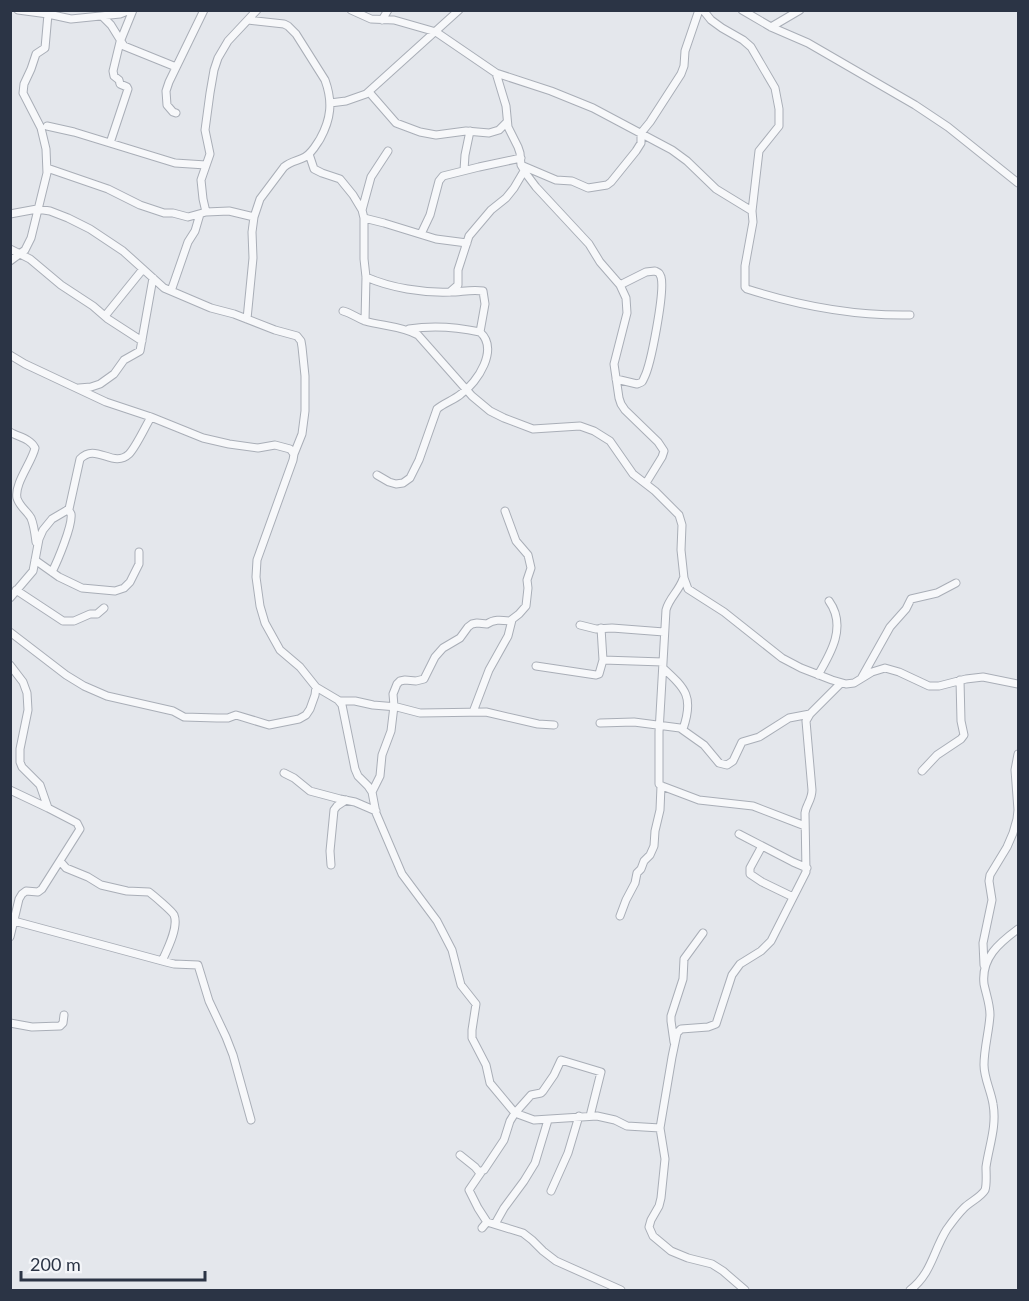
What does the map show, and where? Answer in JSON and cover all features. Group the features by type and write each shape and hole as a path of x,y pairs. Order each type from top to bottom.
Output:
{"street":[{"path":"18,10 70,20 120,14 132,10"},
{"path":"110,143 128,89 120,84 113,73 120,42 132,10"},
{"path":"176,113 167,105 166,91 204,10"},
{"path":"171,291 188,242 203,213 201,180 210,152 205,128 214,70 228,41 257,10"},
{"path":"351,10 371,19 394,20 436,32 496,74 578,101 672,150 716,189 752,211"},
{"path":"382,20 388,10"},
{"path":"330,103 346,101 369,92 459,10"},
{"path":"421,234 430,215 439,181 443,176 464,170 522,165 556,180 572,181 588,188 604,186 611,182 641,144 641,133 655,115 683,69 685,51 701,10 727,32 745,41 751,47 775,86 779,109 779,124 776,131 759,151 752,211 753,222 745,266 746,289 836,311 857,314 910,315"},
{"path":"742,10 771,27 808,43 915,105 948,127 1018,183"},
{"path":"771,27 800,10"},
{"path":"10,261 25,250 31,238 46,179 46,149 41,128 22,89 36,54 45,48 48,14"},
{"path":"102,17 111,26 123,45 176,67"},
{"path":"247,319 253,258 252,232 260,199 279,172 289,163 309,154 316,145 328,122 330,103 326,80 290,27 285,24 248,20"},
{"path":"496,74 507,109 509,132 518,147 522,165 536,188 585,239 620,285 626,298 624,324 614,362 619,398 623,407 664,451 646,483"},
{"path":"369,92 396,123 420,132 436,135 470,131 491,132 499,130 507,122"},
{"path":"47,126 175,163 206,165"},
{"path":"464,170 470,131"},
{"path":"362,210 372,176 388,151"},
{"path":"309,154 315,169 340,179 362,210 366,278 365,321"},
{"path":"450,292 458,285 458,270 470,235 514,188 522,165"},
{"path":"47,168 108,189 140,206 156,211 188,217 203,213 229,212 254,217"},
{"path":"10,214 37,209 68,218 90,229 123,251 164,288 211,308 296,335 301,341 305,376 305,411 302,434 257,560 257,589 262,614 276,644 306,673 316,687 340,702 394,706 420,713 491,712 538,724 554,725"},
{"path":"364,218 444,240 467,243"},
{"path":"10,249 21,254 61,285 142,341"},
{"path":"105,316 143,269"},
{"path":"616,379 637,384 644,380 662,292 661,277 655,271 620,285"},
{"path":"76,388 97,386 111,376 124,360 140,352 153,278"},
{"path":"366,278 423,292 484,291 485,304 480,332"},
{"path":"343,310 365,321 418,334 472,396 490,411 504,418 537,429 576,426 594,431 610,441 633,474 646,483 676,512 682,521 681,549 684,578 688,589 724,612 777,655 801,668 841,683 854,684 877,670 885,668 929,686 983,677 1018,684"},
{"path":"377,475 396,484 403,483 410,478 419,460 437,409 467,389 476,378 488,352 486,340 480,332 463,328 434,327 406,330"},
{"path":"10,355 106,402 210,440 258,448 275,445 290,449 294,454"},
{"path":"10,598 35,567 37,546 46,525 68,509 81,457 92,452 123,459 130,453 151,417"},
{"path":"10,432 34,446 33,456 19,486 17,496 31,519 37,546"},
{"path":"52,572 68,530 71,514 68,509"},
{"path":"372,792 380,776 382,756 391,731 393,694 398,683 405,680 424,679 440,651 460,638 468,627 474,624 487,624 495,620 510,621 526,606 528,588 526,580 531,568 528,555 515,539 505,511"},
{"path":"35,561 82,588 115,591 127,585 138,566 140,552"},
{"path":"620,916 637,873 654,845 660,810 659,725 664,632 668,605 680,589 684,578"},
{"path":"861,679 890,627 906,609 910,599 938,593 956,584"},
{"path":"16,590 64,621 74,621 89,614 96,615 105,608"},
{"path":"818,675 832,651 836,638 836,622 829,602"},
{"path":"473,712 489,670 508,636 512,620"},
{"path":"580,625 596,629 618,628 664,632"},
{"path":"536,666 596,675 600,673 603,660 601,628"},
{"path":"10,632 84,686 107,696 170,710 184,717 228,718 236,715 268,725 299,719 306,715 312,706 316,687"},
{"path":"603,660 663,665 679,683 689,705 683,729"},
{"path":"10,665 23,682 27,693 28,710 20,748 20,760 22,767 40,785 48,808"},
{"path":"922,771 937,755 964,735 961,721 960,680"},
{"path":"742,1290 733,1279 717,1267 671,1251 650,1232 650,1223 661,1201 665,1160 660,1128 677,1033 681,1029 708,1027 716,1024 732,975 744,961 766,947 805,876 807,868 805,810 812,794 806,722 810,714 841,683"},
{"path":"340,702 344,711 356,773 372,792 376,811 402,874 434,916 451,946 461,986 476,1005 471,1035 486,1065 489,1081 507,1105 515,1113 534,1120 579,1116 606,1117 628,1127 660,1128"},
{"path":"600,723 625,722 683,729 704,745 718,763 726,765 733,761 742,741 759,737 789,718 810,714"},
{"path":"910,1290 926,1275 940,1241 954,1219 985,1188 994,1113 984,1067 990,1016 985,985 983,943 992,900 989,879 1016,826 1018,810 1015,770 1018,754"},
{"path":"284,773 310,790 355,802 376,811"},
{"path":"661,786 699,800 756,807 805,826"},
{"path":"10,790 77,823 80,827 41,891 26,891 20,896 10,937"},
{"path":"331,865 334,810 346,800"},
{"path":"739,834 807,868"},
{"path":"762,846 750,868 750,875 793,897"},
{"path":"60,861 66,868 101,885 127,891 149,892 171,910 175,918 174,926 162,961"},
{"path":"14,921 174,964 194,964 199,967 210,1001 226,1037 251,1120"},
{"path":"984,968 989,957 1018,929"},
{"path":"674,1045 671,1016 683,979 683,962 703,933"},
{"path":"10,1023 32,1027 60,1026 64,1015"},
{"path":"590,1116 601,1073 563,1060 559,1061 554,1075 542,1093 531,1095 515,1113 497,1152 469,1190 485,1225 495,1224 523,1233 556,1261 621,1290"},
{"path":"551,1191 567,1154 579,1116"},
{"path":"495,1224 535,1163 548,1120"},
{"path":"460,1155 479,1172 482,1171"}]}
